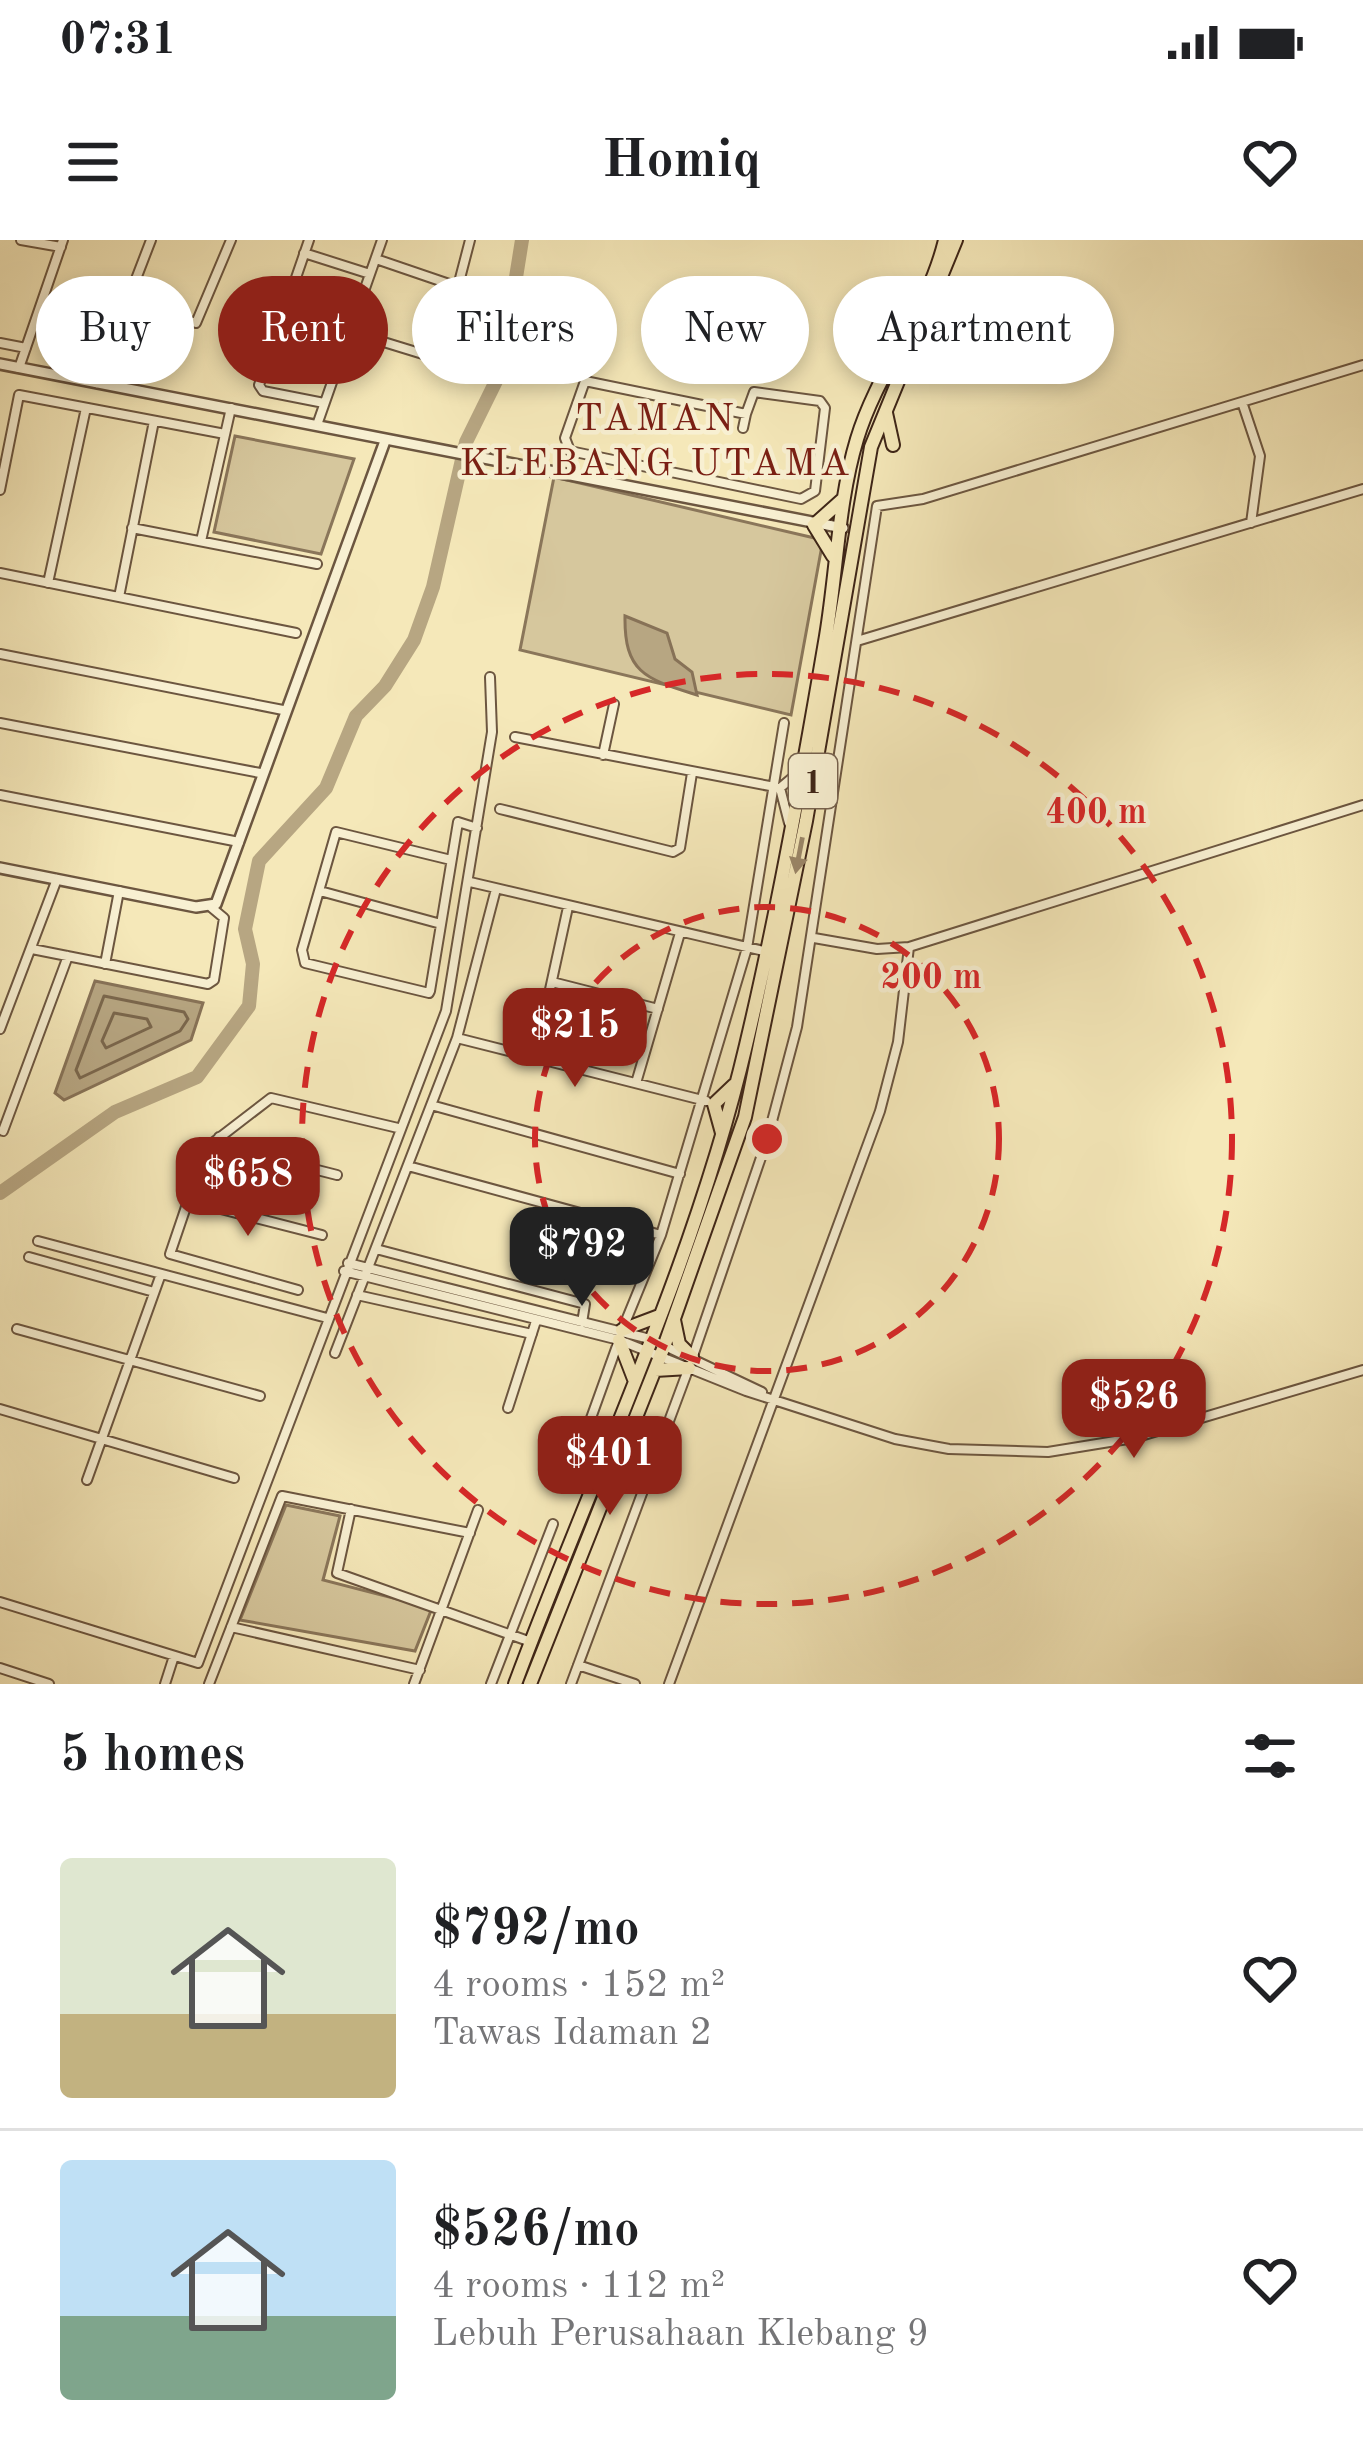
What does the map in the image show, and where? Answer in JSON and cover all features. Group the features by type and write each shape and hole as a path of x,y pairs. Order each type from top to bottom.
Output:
{"highway":[{"name":"1","path":"515,1684 634,1381 674,1319 738,1140 754,1082 840,616 865,416 904,343 945,240"},
{"name":"1","path":"853,493 956,240"},
{"path":"886,412 893,446"},
{"path":"835,564 827,540 814,525 853,493"},
{"path":"840,616 842,528 853,493"},
{"name":"1","path":"530,1684 655,1370 659,1316 723,1136 789,824 842,528"},
{"path":"723,1136 709,1102 738,1080"},
{"path":"738,1140 730,1109 741,1103 754,1082"},
{"path":"634,1381 621,1335 659,1316"},
{"path":"655,1370 691,1363 679,1344 674,1319"}],"street":[{"path":"19,368 62,244 21,240"},
{"path":"136,276 151,240"},
{"path":"194,322 231,240"},
{"path":"309,240 259,385 263,391 324,403"},
{"path":"304,254 370,274 382,240"},
{"path":"461,276 470,240"},
{"path":"376,259 428,276"},
{"path":"0,344 26,348"},
{"path":"0,364 36,371"},
{"path":"571,1684 691,1363 784,1082 814,938 877,506 922,499 1243,405 1363,364"},
{"path":"743,428 754,392 824,404 812,495 801,499 566,448 582,381 746,413"},
{"path":"101,384 842,528"},
{"path":"317,425 331,384"},
{"path":"0,490 19,395 225,434"},
{"path":"1243,405 1260,456 1251,523"},
{"path":"48,583 86,408"},
{"path":"201,541 231,408"},
{"path":"119,597 154,421"},
{"path":"212,908 385,440"},
{"path":"655,490 660,470"},
{"path":"857,641 1363,489"},
{"path":"133,528 317,564"},
{"path":"0,573 296,632"},
{"path":"0,654 283,710"},
{"path":"0,1602 198,1663 398,1127 446,1011 492,733 490,677"},
{"path":"603,755 614,704"},
{"path":"0,723 260,773"},
{"path":"586,1432 709,1102 747,948 784,723"},
{"path":"514,737 775,787 799,772"},
{"path":"500,809 673,853 680,848 692,773"},
{"path":"775,787 789,824"},
{"path":"0,795 239,842"},
{"path":"814,938 877,949 909,946 1363,805"},
{"path":"452,860 338,830 302,950 305,963 426,995 440,926 452,860 458,822 477,827"},
{"path":"0,868 212,908 224,918 209,983 32,949"},
{"path":"0,1029 57,879"},
{"path":"470,881 764,951"},
{"path":"334,1353 457,1038 496,890"},
{"path":"105,964 119,891"},
{"path":"320,891 460,932"},
{"path":"535,1058 568,907"},
{"path":"636,1083 680,933"},
{"path":"670,1684 880,1111 898,1042 909,946"},
{"path":"3,1131 68,956"},
{"path":"552,982 658,1009"},
{"path":"457,1038 730,1109"},
{"path":"298,1290 170,1254 204,1151 273,1098 398,1127"},
{"path":"431,1105 680,1174"},
{"path":"219,1137 232,1148 337,1175"},
{"path":"408,1166 661,1235"},
{"path":"186,1200 322,1235"},
{"path":"38,1241 326,1318"},
{"path":"376,1249 585,1304 582,1322"},
{"path":"29,1257 154,1292"},
{"path":"346,1267 488,1304 582,1322 655,1347 773,1398 913,1443 1048,1452 1134,1438 1363,1370"},
{"path":"87,1480 160,1274"},
{"path":"488,1304 494,1280"},
{"path":"357,1295 532,1334"},
{"path":"488,1304 536,1322 621,1335"},
{"path":"508,1408 536,1322"},
{"path":"17,1329 260,1396"},
{"path":"0,1409 234,1478"},
{"path":"209,1684 282,1496 470,1534"},
{"path":"351,1509 337,1573 443,1606 531,1642"},
{"path":"414,1684 478,1510"},
{"path":"491,1684 553,1524"},
{"path":"231,1627 420,1670"},
{"path":"165,1684 174,1656"},
{"path":"578,1665 635,1684"},
{"path":"0,1668 49,1684"}],"shaded area":[{"path":"235,436 354,459 321,554 214,532"},
{"path":"554,477 823,540 791,715 520,650"},
{"path":"286,1505 340,1516 323,1580 432,1608 415,1651 240,1620"}],"water":[{"path":"625,616 667,633 675,659 692,672 697,695 642,671 629,651"},
{"path":"95,981 203,1003 191,1040 64,1100 55,1093"}],"waterway":[{"path":"0,1193 115,1112 197,1077 249,1006 253,964 245,929 259,861 326,788 356,716 385,686 414,640 433,587 466,442 501,371 522,240"}],"district":[{"name":"TAMAN KLEBANG UTAMA","path":"656,438"}]}
